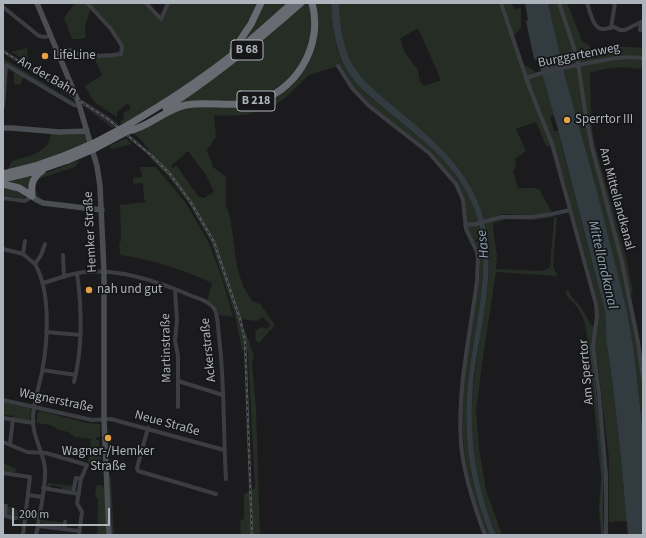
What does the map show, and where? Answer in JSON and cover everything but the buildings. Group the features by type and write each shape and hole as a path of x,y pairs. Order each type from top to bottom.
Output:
{"highway":[{"path":"227,59 251,24 261,3"},
{"name":"B 68","path":"3,174 67,158 96,148 168,101 227,59 292,3"},
{"name":"B 68","path":"137,128 206,81 246,50 301,3"},
{"name":"B 218","path":"128,128 137,128 167,112 186,105 203,103 253,103 269,97 285,87 295,78 303,66 311,47 314,26 312,3"},
{"name":"B 68","path":"3,179 45,168 67,158"},
{"name":"B 68","path":"3,169 8,170 24,166 35,166"},
{"name":"B 68","path":"32,196 31,186 34,178 45,168"},
{"path":"3,184 19,188 32,196"}],"main road":[{"name":"Hemker Straße","path":"38,3 49,34 79,106 97,166 102,210 104,272 104,420 110,535"},
{"path":"3,128 51,132 87,131"},
{"path":"32,196 34,199 43,203 102,210"}],"street":[{"path":"58,55 70,50 72,53 87,56 105,57 121,54 122,46 111,29 87,3"},
{"path":"146,3 161,19 168,3"},
{"name":"Burggartenweg","path":"501,3 526,78 606,58 631,56 643,58"},
{"name":"Am Mittellandkanal","path":"558,3 571,38 578,65 592,147 622,262 638,342 643,378"},
{"path":"588,3 596,26 600,29 614,27 620,30 625,30 642,21"},
{"path":"610,28 615,3"},
{"path":"3,7 39,36 44,37 49,34"},
{"path":"642,21 640,30 643,30"},
{"name":"An der Bahn","path":"3,106 4,64 74,105 79,106"},
{"path":"338,66 352,88 370,106 429,153 460,191 465,225 477,252 478,265 461,392 461,444 474,506 485,535"},
{"name":"Am Sperrtor","path":"526,78 552,144 596,304 597,316 593,346 606,475 606,535"},
{"path":"3,198 24,201 32,196"},
{"path":"465,225 476,224 508,216 532,217 570,210"},
{"path":"23,254 25,241"},
{"path":"35,264 41,255 45,244"},
{"path":"3,249 23,254 35,264 40,273 43,284 46,312 46,332 42,370 34,406 33,423 45,469 36,535"},
{"path":"63,255 64,277"},
{"path":"43,284 77,273 104,272 139,278 175,289"},
{"path":"74,382 81,335 81,301 77,273"},
{"name":"Ackerstraße","path":"175,289 211,305 215,311 221,357 226,479"},
{"name":"Martinstraße","path":"175,289 177,320 175,340 178,356 178,407"},
{"path":"46,332 81,335"},
{"path":"42,370 76,375"},
{"name":"Ackerstraße","path":"178,381 223,395"},
{"name":"Wagnerstraße","path":"3,400 92,420 104,420"},
{"path":"3,418 33,423"},
{"path":"10,444 13,419"},
{"name":"Neue Straße","path":"104,420 111,419 148,428 224,450"},
{"path":"148,428 137,468 138,471 216,494"},
{"path":"3,442 27,452 46,453 87,465 81,479 78,494 78,503 82,512 80,533 64,529 38,526"},
{"path":"3,473 30,477 23,535"},
{"path":"73,493 76,478 81,479"},
{"path":"43,488 78,494"},
{"path":"28,495 42,497"},
{"path":"3,506 6,506 4,515 13,518 20,518"},
{"path":"64,529 65,522"}],"shaded area":[{"path":"75,3 146,3 161,19 168,3 292,3 243,46 126,126 120,122 124,119 123,113 131,109 128,103 117,112 117,117 94,102 85,86 102,75 93,56 121,54 122,46 111,29 91,8 85,26 86,37 82,39 72,39 64,18"},
{"path":"301,3 331,3 336,44 345,67 358,85 368,95 438,154 449,166 468,194 475,211 481,234 473,244 466,229 460,191 429,153 369,106 352,88 338,66 309,75 284,99 270,108 245,115 214,115 216,137 207,150 213,167 226,177 226,206 230,216 237,267 243,286 252,301 260,304 275,325 259,343 256,341 255,331 262,327 266,329 271,325 262,317 257,321 240,319 245,340 245,351 242,350 235,315 211,242 188,202 168,176 150,158 152,155 147,147 136,135 128,131 170,106","holes":["188,151 206,175 214,192 204,198 198,196 176,165 173,168 171,166"]},
{"path":"339,3 511,3 515,9 521,8 521,28 511,39 520,65 525,65 530,68 537,76 542,74 554,115 550,117 554,131 558,131 607,321 607,343 616,409 627,521 609,522 609,459 597,358 592,348 604,477 604,535 601,535 599,509 601,477 587,336 581,313 567,296 565,291 569,290 571,296 580,306 592,326 596,328 597,299 554,146 546,146 536,122 516,129 526,151 515,159 516,165 513,172 518,188 539,189 552,212 532,215 503,214 484,220 469,184 448,156 436,143 375,91 355,69 345,48","holes":["418,28 441,80 424,86 420,81 418,70 405,53 400,39"]},
{"path":"548,3 567,3 582,41 589,45 592,53 616,46 643,48 643,69 616,68 603,69 590,73 591,122 595,146 626,257 633,292 629,296 643,378 643,434 634,351 627,311 566,80"},
{"path":"27,48 28,62 11,52"},
{"path":"3,58 74,102 76,106 24,76 20,85 14,84 14,70 3,63"},
{"path":"83,100 119,124 112,128 83,106"},
{"path":"87,131 91,144 66,155 8,169 12,161 43,149 49,141 51,132"},
{"path":"126,138 132,144 112,149 110,146"},
{"path":"80,160 75,167 41,178 35,187 40,199 35,194 34,188 40,175"},
{"path":"140,167 156,167 186,203 209,243 222,278 233,317 219,315 214,304 207,301 212,283 189,273 167,266 120,255 120,205 146,202 144,200 143,183 133,184 133,178 142,177"},
{"path":"32,175 30,193 7,182"},
{"path":"3,185 24,194 25,199 3,195"},
{"path":"553,215 557,218 553,267 558,276 496,272 476,410 479,448 486,490 502,535 496,535 488,515 475,464 472,431 472,399 489,271 488,239 485,223 493,219","holes":["554,217 550,267 543,271 496,269 497,256 493,227 494,223 507,219 533,220"]},
{"path":"481,234 483,271 479,313 469,375 466,417 472,476 490,535 486,535 468,474 462,414 465,371 479,281 480,259 479,251 475,242 479,241"},
{"path":"244,327 254,356 252,363 256,408 260,535 241,535 240,520 244,519 244,494 255,488 248,355"},
{"path":"3,402 30,408 30,420 5,415 3,418"},
{"path":"40,411 88,423 100,424 100,437 97,437 96,440 99,440 99,453 103,465 88,463 91,439 75,437 68,432 59,430 51,425 36,423 38,412"},
{"path":"3,463 16,469 15,473 3,472"},
{"path":"109,477 111,477 114,535 111,535"},
{"path":"48,483 72,486 72,490 62,490 62,487 51,485 50,488 47,487"},
{"path":"102,485 105,490 107,535 97,535 98,499 95,496 96,486"},
{"path":"8,507 13,507 19,511 18,516 14,517 7,514"},
{"path":"42,520 63,523 62,527 48,524 48,526 42,524"}],"water":[{"name":"Hase","path":"331,3 339,3 344,40 348,55 355,68 370,86 420,128 456,165 466,179 481,210 486,230 489,272 474,375 472,417 474,456 478,476 488,515 496,535 490,535 477,496 472,476 467,437 466,417 469,375 479,313 483,271 483,250 475,211 468,194 459,180 438,154 363,90 353,79 345,67 336,44"},
{"name":"Mittellandkanal","path":"525,3 548,3 566,80 595,184 627,311 634,351 643,434 643,535 628,535 611,369 606,341 605,312 557,126 538,60 534,59 526,21 528,20"}],"waterway":[{"path":"590,345 600,430 603,476 601,508 603,535"}],"railway":[{"path":"3,51 108,119 152,156 170,174 190,201 214,242 240,319 245,340 252,535"}],"place":[{"name":"LifeLine","path":"45,56"},
{"name":"Sperrtor III","path":"567,120"},
{"name":"nah und gut","path":"89,290"},
{"name":"Wagner-/Hemker Straße","path":"108,438"}]}
